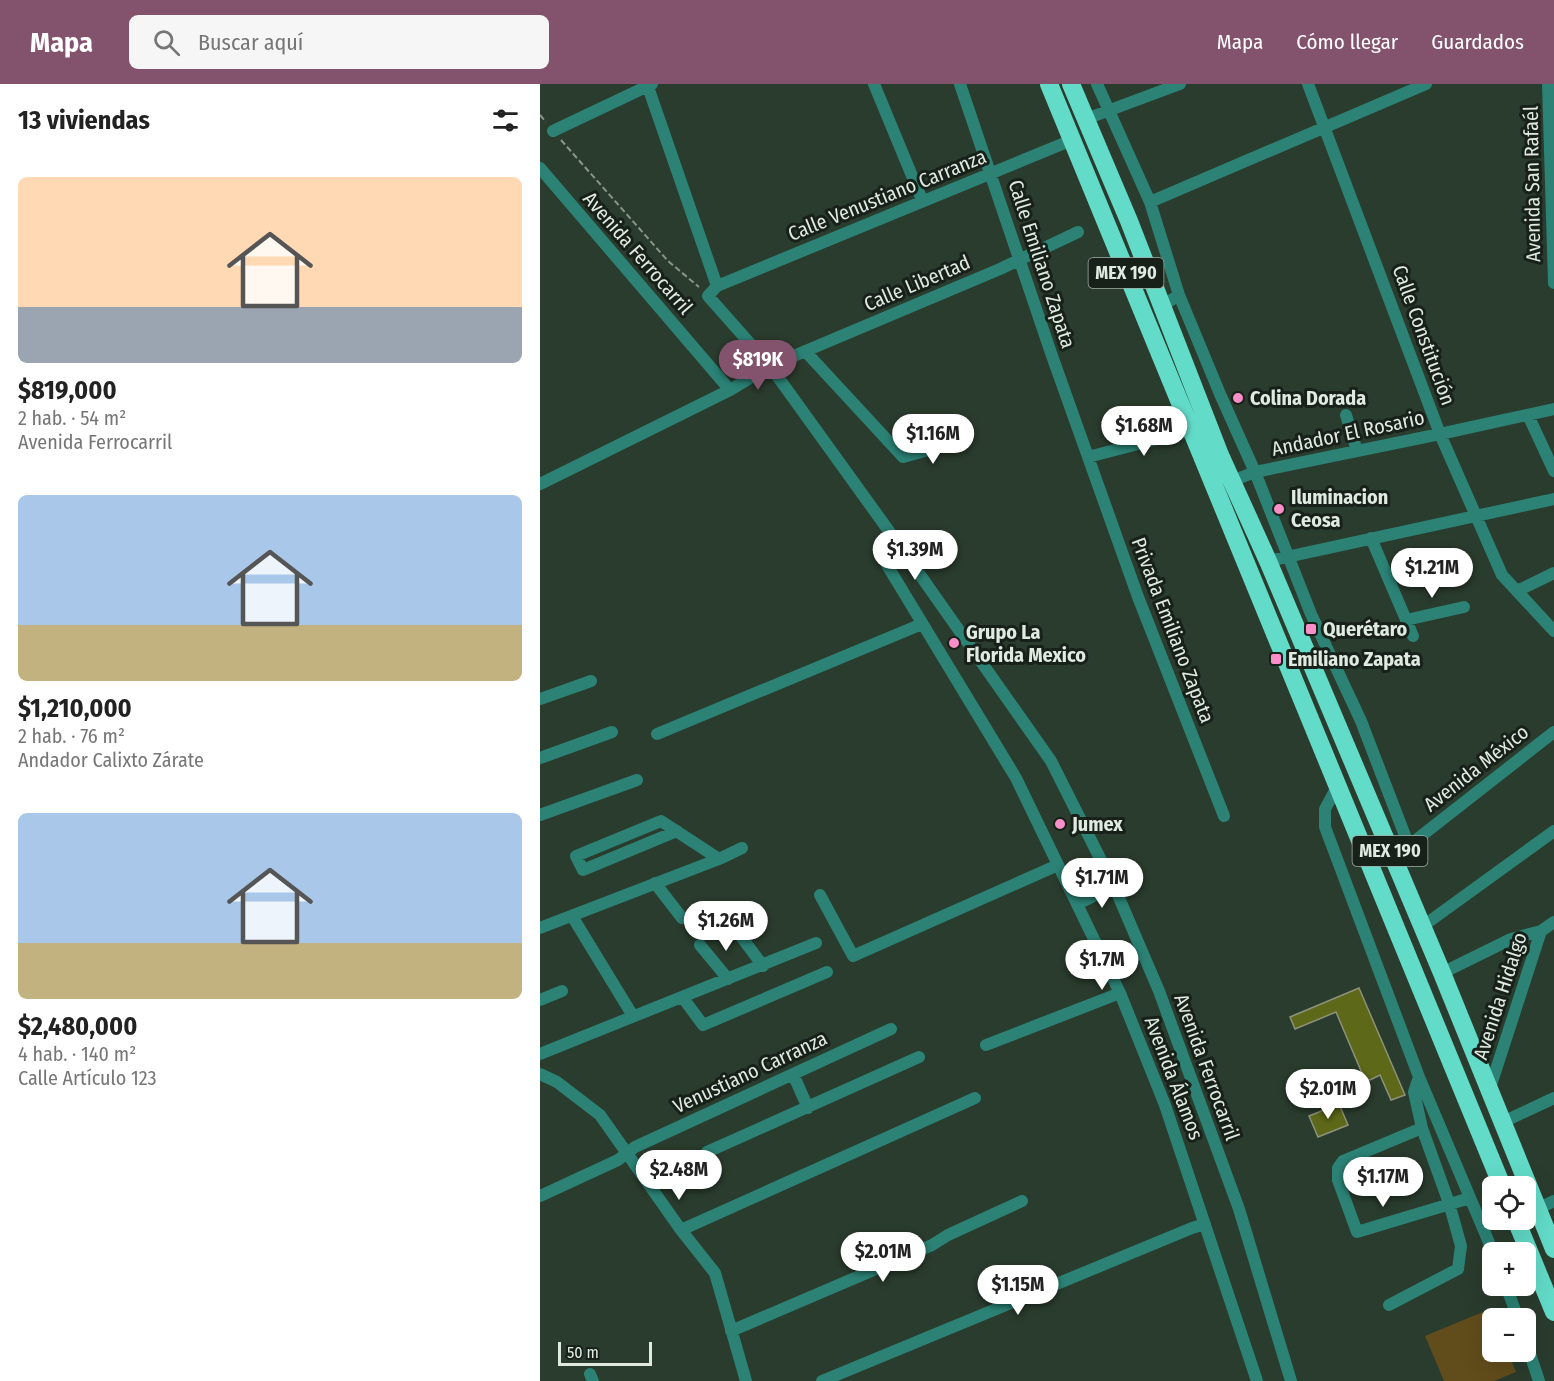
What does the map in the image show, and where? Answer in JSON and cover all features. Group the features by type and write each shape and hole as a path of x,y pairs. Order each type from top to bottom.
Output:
{"highway":[{"name":"MEX 190","path":"1048,84 1498,1176"},
{"name":"MEX 190","path":"1071,84 1232,481 1443,974 1554,1249"},
{"path":"1520,1230 1554,1312"}],"street":[{"path":"874,84 922,200"},
{"name":"Calle Emiliano Zapata","path":"960,84 1088,457"},
{"path":"1097,84 1150,202 1179,295 1255,472 1311,614 1361,721 1409,846"},
{"path":"1086,119 1180,84"},
{"name":"Calle Constitución","path":"1308,84 1440,434 1502,575 1554,630"},
{"path":"1150,202 1426,84"},
{"name":"Avenida San Rafaél","path":"1548,84 1554,283"},
{"path":"553,131 649,85 717,286 708,296"},
{"name":"Calle Venustiano Carranza","path":"717,286 1072,140"},
{"name":"Avenida Ferrocarril","path":"540,168 730,390"},
{"name":"Calle Libertad","path":"540,484 730,390 770,366 1021,260 1078,232"},
{"path":"1162,306 1179,295"},
{"name":"Avenida Ferrocarril","path":"708,296 770,366 1051,761 1114,886 1159,991 1239,1209 1291,1381"},
{"path":"805,351 903,457 954,443"},
{"name":"Andador El Rosario","path":"1232,481 1255,472 1554,409"},
{"path":"1346,415 1357,451"},
{"path":"1528,415 1554,471"},
{"path":"1088,457 1192,430"},
{"name":"Privada Emiliano Zapata","path":"1088,457 1138,597 1224,816"},
{"path":"1268,561 1476,514 1554,499"},
{"path":"1371,538 1413,636"},
{"name":"Avenida Álamos","path":"899,545 890,551 887,564 1016,778 1120,993 1166,1105 1257,1381"},
{"path":"1517,591 1554,573"},
{"path":"1406,620 1464,607"},
{"path":"657,734 920,619"},
{"path":"540,699 591,681"},
{"path":"540,758 612,732"},
{"name":"Avenida México","path":"1394,858 1554,732"},
{"path":"540,815 637,780"},
{"path":"1338,785 1325,809 1325,827 1419,1077 1489,1242"},
{"path":"677,831 583,870 576,856 661,820 719,859"},
{"path":"1422,926 1554,831"},
{"path":"540,928 742,848"},
{"path":"820,896 853,956 1058,865"},
{"path":"655,884 682,918"},
{"path":"1077,904 1114,886"},
{"path":"572,916 633,1016"},
{"path":"728,918 763,966"},
{"name":"Avenida Hidalgo","path":"1490,1088 1541,931 1554,922"},
{"path":"1443,974 1511,939 1541,931"},
{"path":"540,1054 816,943"},
{"path":"700,945 728,979"},
{"path":"683,998 703,1025 827,972"},
{"path":"540,1000 561,991"},
{"path":"986,1045 1120,993"},
{"name":"Venustiano Carranza","path":"540,1196 618,1160 634,1147 891,1029"},
{"path":"707,1152 920,1058"},
{"path":"540,1074 557,1082 600,1115 681,1230 716,1273 746,1381"},
{"path":"793,1074 808,1108"},
{"path":"1389,1305 1458,1269 1461,1246 1449,1203 1422,1128 1414,1092 1419,1077"},
{"path":"681,1230 975,1098"},
{"path":"1503,1122 1554,1098"},
{"path":"1422,1128 1343,1161 1338,1168 1338,1180 1357,1232 1470,1198"},
{"path":"731,1331 932,1245 948,1235 1022,1201"},
{"path":"1537,1209 1554,1201"},
{"path":"822,1381 1205,1224"},
{"path":"1533,1362 1539,1381"}],"path":[{"path":"540,116 668,261 708,296"}],"shaded area":[{"path":"1482,1312 1482,1362 1512,1362 1516,1372 1494,1381 1444,1381 1425,1336"}],"building":[{"path":"1359,988 1405,1095 1391,1100 1380,1075 1370,1080 1364,1078 1336,1012 1295,1029 1290,1017"},
{"path":"1339,1104 1348,1125 1318,1137 1309,1116"}],"place":[{"name":"Colina Dorada","path":"1238,398"},
{"name":"Iluminacion Ceosa","path":"1279,509"},
{"name":"Querétaro","path":"1311,629"},
{"name":"Grupo La Florida Mexico","path":"954,643"},
{"name":"Emiliano Zapata","path":"1276,659"},
{"name":"Jumex","path":"1060,824"}]}
